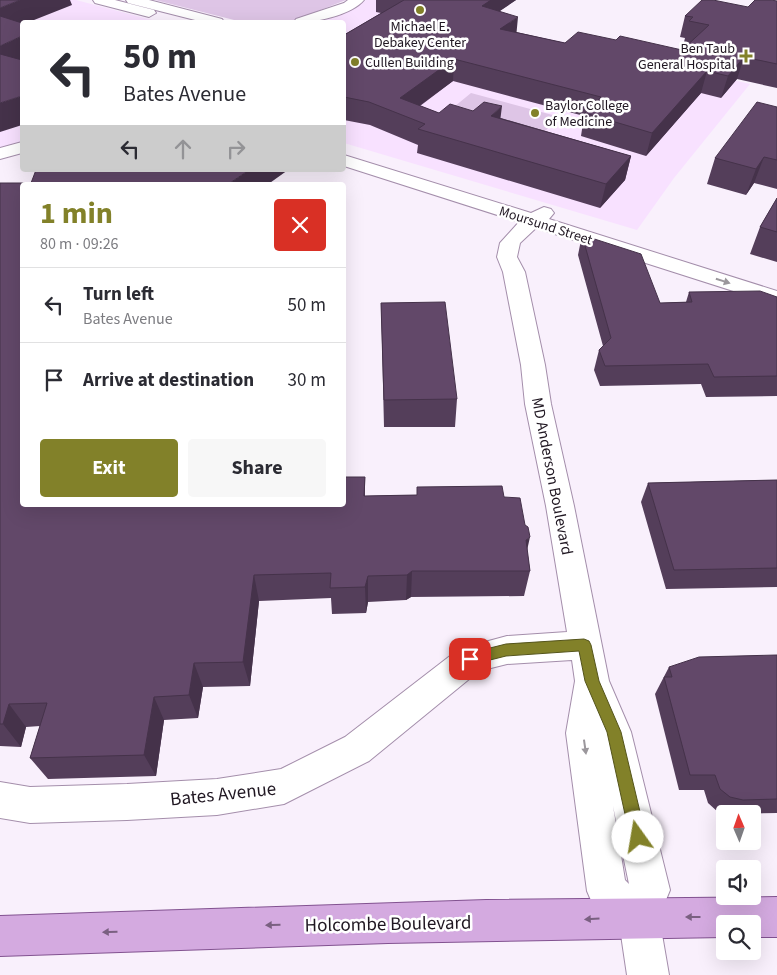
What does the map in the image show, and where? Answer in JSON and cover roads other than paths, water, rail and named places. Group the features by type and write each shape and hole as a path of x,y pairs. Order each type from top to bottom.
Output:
{"main road":[{"name":"Holcombe Boulevard","path":"0,936 291,925 639,917 777,917"}],"street":[{"path":"100,0 178,18 198,20"},
{"path":"133,0 178,18"},
{"path":"307,20 344,7 357,0"},
{"path":"0,154 20,148"},
{"name":"Moursund Street","path":"346,150 777,298"},
{"path":"0,164 20,159"},
{"name":"Moursund Street","path":"346,161 548,220 777,283"},
{"name":"MD Anderson Boulevard","path":"548,220 514,272 534,364 538,404 560,506 592,681 583,733 607,891 639,917"},
{"name":"Bates Avenue","path":"0,800 30,805 127,802 217,796 284,786 357,750 470,659 506,650 584,645"},
{"path":"639,917 648,975"}],"place":[{"name":"Michael E. Debakey Center","path":"420,10"},
{"name":"Ben Taub General Hospital","path":"746,56"},
{"name":"Cullen Building","path":"355,62"},
{"name":"Baylor College of Medicine","path":"535,113"}]}
